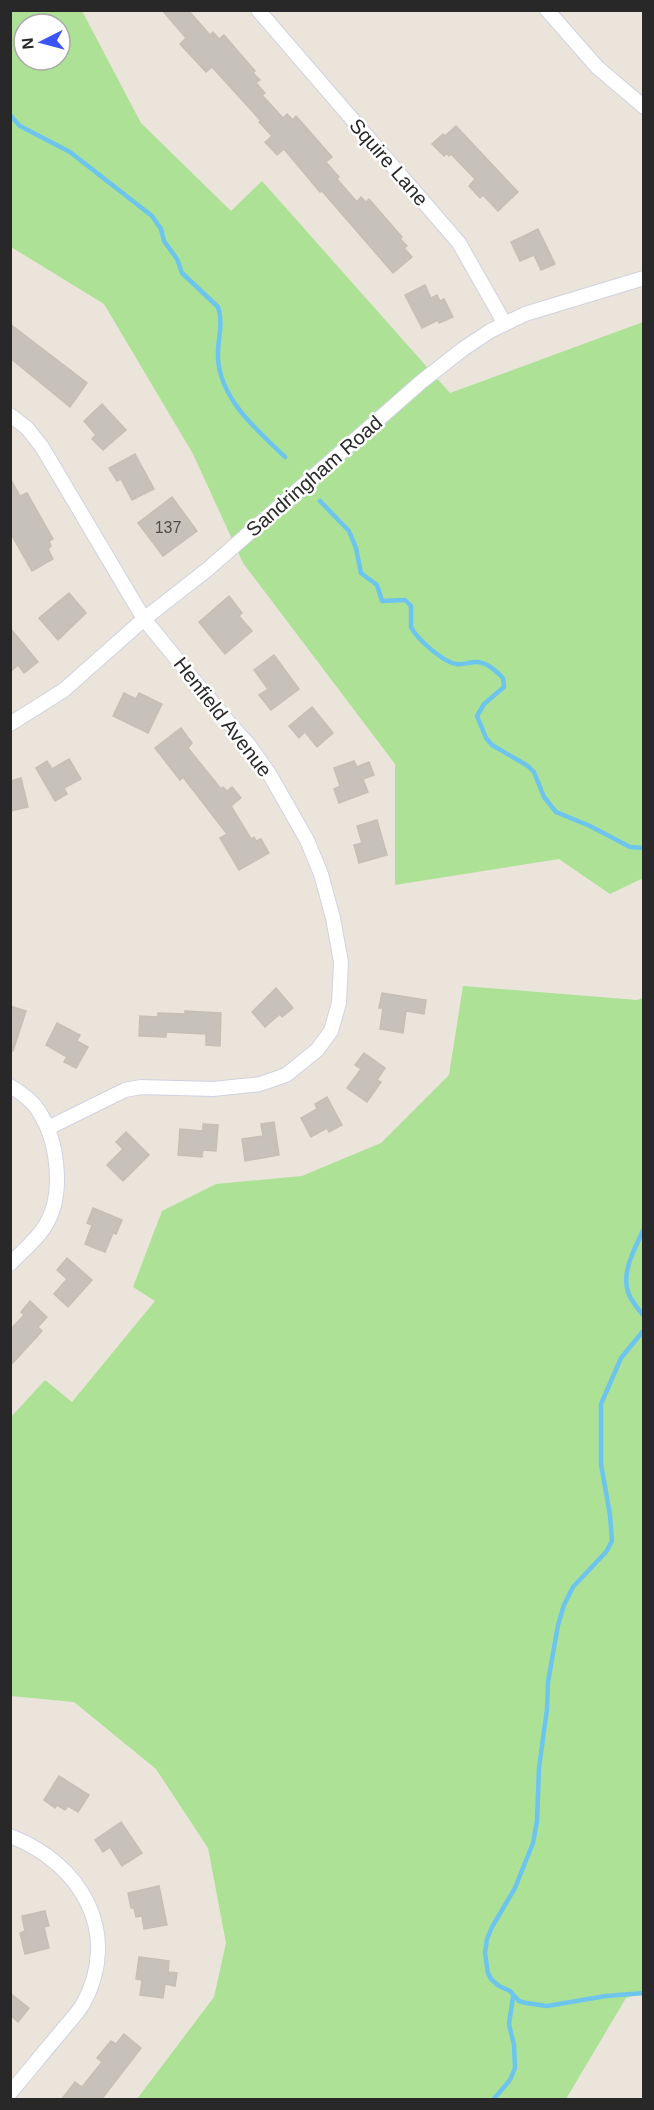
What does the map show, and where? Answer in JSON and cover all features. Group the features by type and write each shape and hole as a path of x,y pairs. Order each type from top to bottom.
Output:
{"street":[{"name":"Squire Lane","path":"258,10 459,243 505,324"},
{"path":"547,10 597,67 644,107"},
{"name":"Sandringham Road","path":"10,724 64,690 144,618 208,569 421,382 463,349 525,314 644,278"},
{"name":"Henfield Avenue","path":"10,415 27,428 42,447 144,618 249,745 270,775 307,840 321,874 333,918 341,962 339,1002 331,1031 317,1050 286,1075 260,1084 213,1089 141,1087 125,1090 48,1128"},
{"path":"10,1086 38,1109 48,1128 56,1166 57,1195 45,1226 10,1264"},
{"path":"10,1836 28,1842 62,1867 77,1882 90,1907 97,1936 98,1967 82,2005 10,2093"}],"green space":[{"path":"10,11 82,11 141,123 231,211 262,181 450,393 643,322 643,878 610,894 559,859 395,885 395,764 243,563 193,454 104,304 11,247"},
{"path":"463,986 637,1000 643,998 643,1993 626,1998 566,2099 137,2099 214,1997 226,1943 208,1848 156,1769 74,1702 11,1696 11,1417 45,1380 72,1402 155,1301 133,1287 162,1211 216,1184 302,1176 381,1143 449,1075"}],"building":[{"path":"162,10 188,10 210,35 213,32 219,39 224,35 255,71 253,73 260,80 256,83 265,93 262,95 283,118 287,114 293,120 296,116 332,157 326,162 339,177 337,179 357,202 361,197 366,202 369,199 402,237 400,239 407,246 404,248 412,257 393,273 284,149 277,155 265,142 272,136 259,122 261,121 212,67 206,72 180,44 186,38"},
{"path":"456,126 518,192 498,211 483,195 480,198 469,186 475,179 451,154 449,156 447,153 444,156 432,144"},
{"path":"538,229 555,264 541,270 534,255 520,261 511,242"},
{"path":"425,285 431,298 437,295 440,301 444,299 453,317 439,323 438,320 422,328 405,295"},
{"path":"10,324 87,383 70,407 10,358"},
{"path":"102,404 126,430 103,450 92,439 96,435 84,421"},
{"path":"135,454 154,489 132,500 121,479 117,481 109,468"},
{"path":"10,478 20,496 27,493 53,539 49,541 51,546 48,549 53,559 32,571 10,532"},
{"path":"172,497 197,531 163,556 138,523"},
{"path":"69,593 86,613 58,640 39,618"},
{"path":"229,596 242,613 239,616 252,631 225,654 199,622"},
{"path":"10,628 38,662 24,673 18,665 10,672"},
{"path":"274,655 299,689 271,710 259,695 268,689 254,670"},
{"path":"124,693 136,699 139,693 162,704 148,733 113,716"},
{"path":"312,707 333,733 317,747 305,732 299,738 289,726"},
{"path":"181,728 192,743 188,748 221,789 223,787 227,791 232,787 241,798 231,806 251,839 254,837 256,841 261,839 269,853 239,870 220,838 227,834 183,777 180,780 155,748"},
{"path":"69,759 81,779 64,788 67,794 55,801 36,768 47,761 52,769"},
{"path":"354,761 357,767 369,762 374,775 363,779 368,792 339,803 334,789 340,786 334,768"},
{"path":"21,778 28,807 10,811 10,781"},
{"path":"377,820 387,855 359,863 354,845 362,843 357,826"},
{"path":"276,988 293,1008 282,1017 280,1014 265,1027 252,1012"},
{"path":"382,993 426,1000 424,1014 406,1011 403,1033 380,1029 383,1008 379,1008"},
{"path":"10,1006 26,1011 13,1051 10,1051"},
{"path":"185,1011 221,1013 220,1046 206,1045 206,1034 166,1032 166,1037 139,1036 140,1016 158,1017 158,1013 185,1014"},
{"path":"57,1023 80,1035 77,1041 88,1047 76,1068 64,1062 67,1057 46,1045"},
{"path":"364,1053 385,1068 377,1080 381,1082 367,1102 347,1088 361,1069 355,1065"},
{"path":"327,1097 342,1125 329,1132 327,1128 311,1137 301,1118 317,1109 315,1104"},
{"path":"274,1122 279,1155 245,1161 242,1139 263,1136 261,1124"},
{"path":"203,1124 218,1125 216,1151 203,1150 202,1157 178,1155 180,1129 203,1131"},
{"path":"126,1132 149,1155 123,1181 107,1165 123,1149 116,1142"},
{"path":"93,1208 122,1220 116,1234 113,1233 105,1252 85,1244 92,1225 87,1223"},
{"path":"67,1258 92,1280 68,1307 54,1294 67,1279 57,1270"},
{"path":"30,1301 47,1317 38,1327 42,1331 10,1366 10,1330 24,1315 21,1312"},
{"path":"59,1776 89,1795 78,1812 68,1806 65,1810 57,1805 55,1808 44,1800"},
{"path":"121,1822 142,1853 122,1866 110,1847 103,1852 95,1840"},
{"path":"159,1886 167,1925 144,1929 142,1916 136,1917 134,1908 131,1908 128,1893"},
{"path":"45,1911 49,1926 44,1927 49,1948 25,1954 20,1933 25,1931 22,1916"},
{"path":"139,1957 169,1961 168,1972 177,1973 175,1986 165,1984 163,1998 140,1995 142,1980 136,1979"},
{"path":"10,1993 29,2008 18,2022 10,2015"},
{"path":"124,2034 141,2048 101,2100 61,2100 75,2082 82,2087 102,2062 97,2058 111,2041 116,2044"}],"waterway":[{"path":"10,115 20,126 70,152 152,216 161,229 164,241 177,259 182,273 218,307 220,313 218,358 225,387 252,425 285,457"},
{"path":"320,501 349,531 356,548 361,573 377,585 382,601 405,600 411,606 411,627 425,644 452,663 484,664 503,678 504,687 484,704 477,716 486,738 492,745 528,766 534,772 544,797 556,812 590,826 630,847 644,848"},
{"path":"644,1228 630,1259 626,1276 631,1299 644,1316"},
{"path":"644,1330 621,1358 601,1404 601,1464 612,1541 606,1552 573,1587 564,1605 558,1625 548,1682 547,1709 539,1768 537,1821 533,1843 515,1888 492,1927 485,1953 491,1979 510,1991 519,2001 526,2003 547,2006 606,1996 644,1993"},
{"path":"493,2100 510,2080 515,2068 514,2045 509,2024 513,1997"}]}
